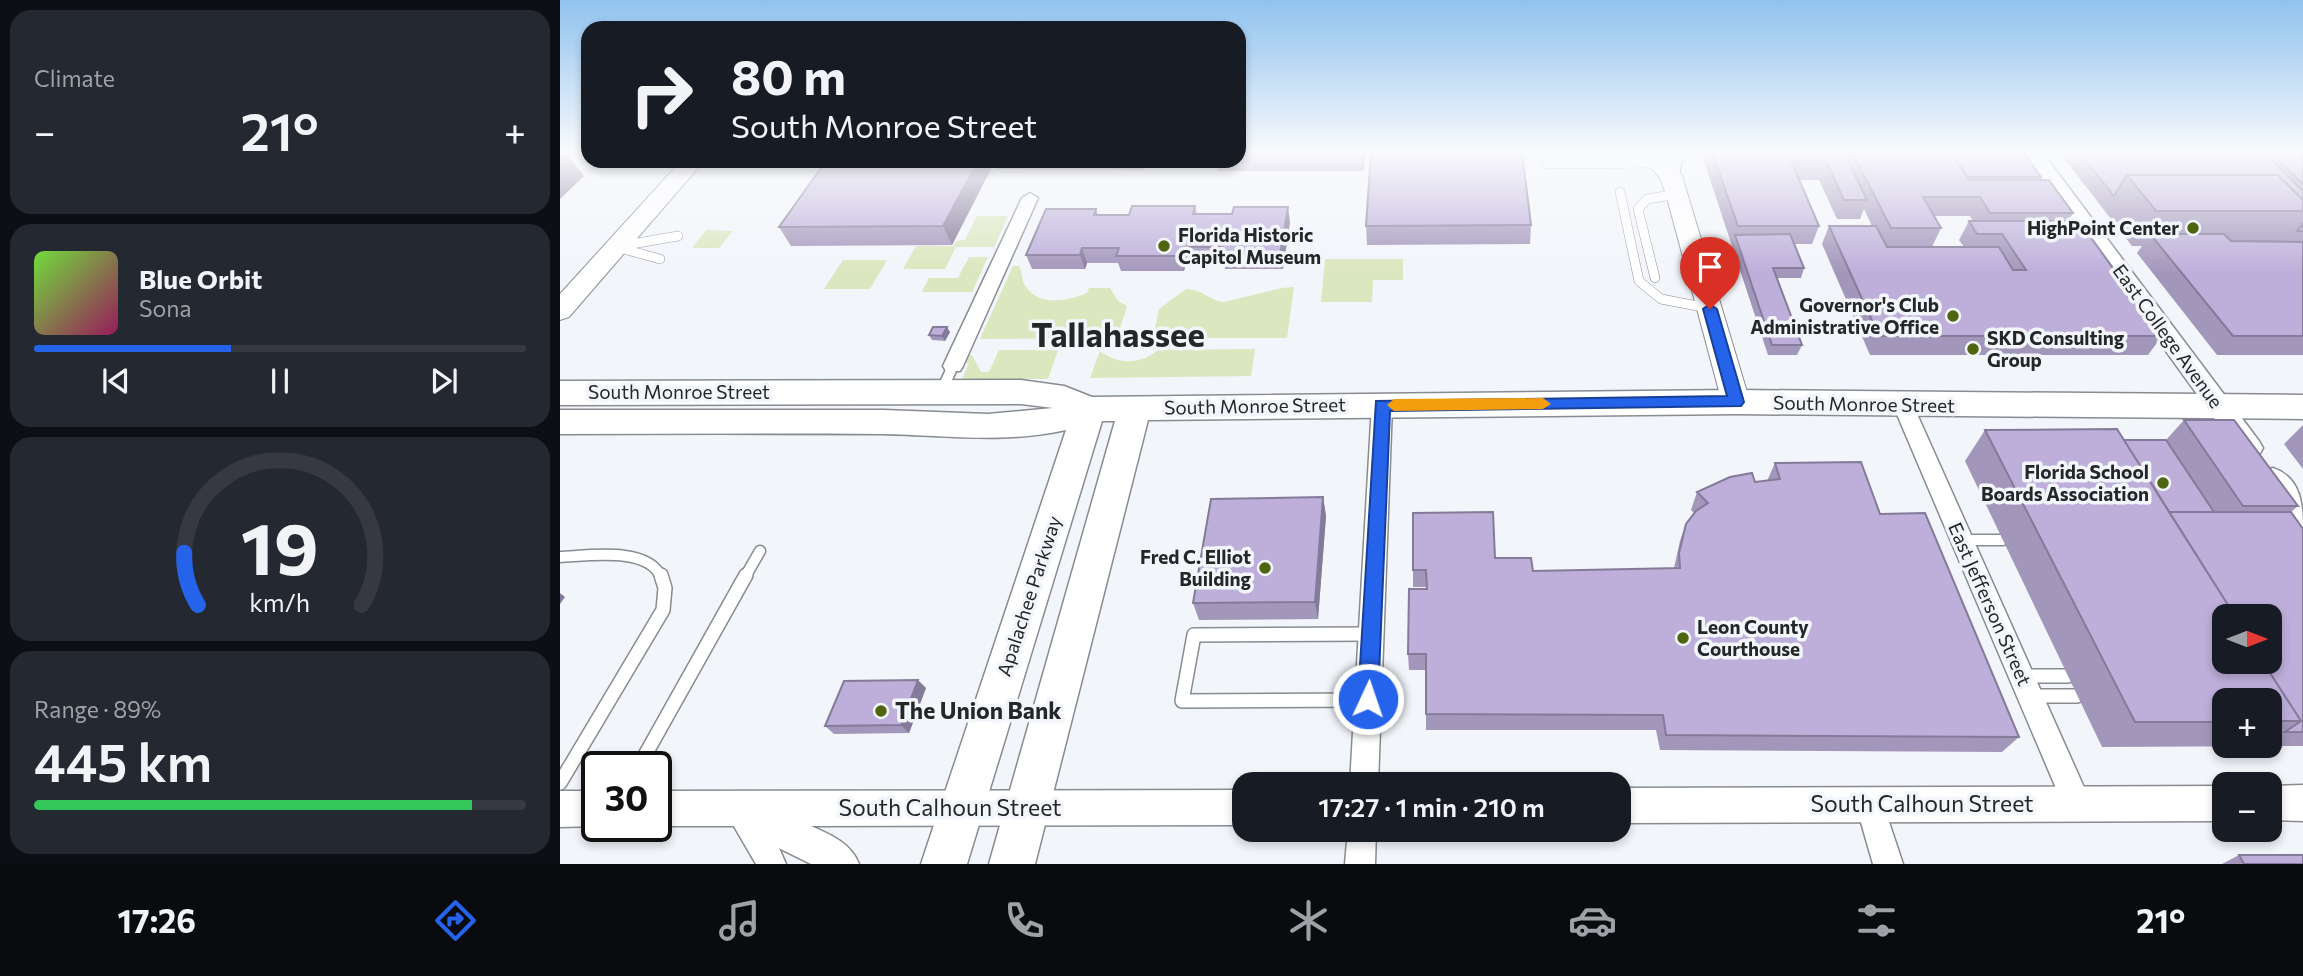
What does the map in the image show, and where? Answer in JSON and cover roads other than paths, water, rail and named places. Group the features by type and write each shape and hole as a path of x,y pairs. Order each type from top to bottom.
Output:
{"main road":[{"path":"560,311 665,192"},
{"path":"1674,192 1736,402"},
{"name":"South Monroe Street","path":"560,393 947,379 1065,398 1089,409"},
{"name":"South Monroe Street","path":"560,422 894,422 1032,425 1055,422 1089,409 1382,405 1736,402 2303,407"},
{"path":"1013,864 1135,408"},
{"name":"Apalachee Parkway","path":"944,864 1089,409"}],"street":[{"name":"East College Avenue","path":"2062,192 2303,520"},
{"path":"947,379 1030,198"},
{"path":"1365,772 1382,405"},
{"name":"East Jefferson Street","path":"1903,405 2077,804"},
{"name":"South Calhoun Street","path":"1631,806 2212,803"},
{"path":"2282,803 2303,803"},
{"path":"1870,805 1888,864"},
{"name":"South Calhoun Street","path":"672,809 1232,807"},
{"path":"560,809 581,809"},
{"path":"736,809 754,831 771,864"},
{"path":"736,809 784,830 822,850 841,864"},
{"path":"1360,864 1361,842"}],"lane":[{"path":"1620,192 1639,281 1646,291 1675,303 1710,309"},
{"path":"1651,192 1638,209 1655,278"},
{"path":"617,247 678,236"},
{"path":"617,247 660,259"},
{"path":"1962,540 2003,540"},
{"path":"647,751 760,551"},
{"path":"560,557 639,557 653,562 662,576 667,593 663,610 560,783"},
{"path":"1368,699 1182,701 1194,635 1371,634"},
{"path":"2026,686 2068,676"},
{"path":"2026,686 2077,696"}],"place":[{"name":"HighPoint Center","path":"2193,228"},
{"name":"Florida Historic Capitol Museum","path":"1164,246"},
{"name":"Governor's Club Administrative Office","path":"1953,316"},
{"name":"SKD Consulting Group","path":"1973,349"},
{"name":"Florida School Boards Association","path":"2163,483"},
{"name":"Fred C. Elliot Building","path":"1265,568"},
{"name":"Leon County Courthouse","path":"1683,638"},
{"name":"The Union Bank","path":"881,711"}],"district":[{"name":"Tallahassee","path":"1118,335"}]}
